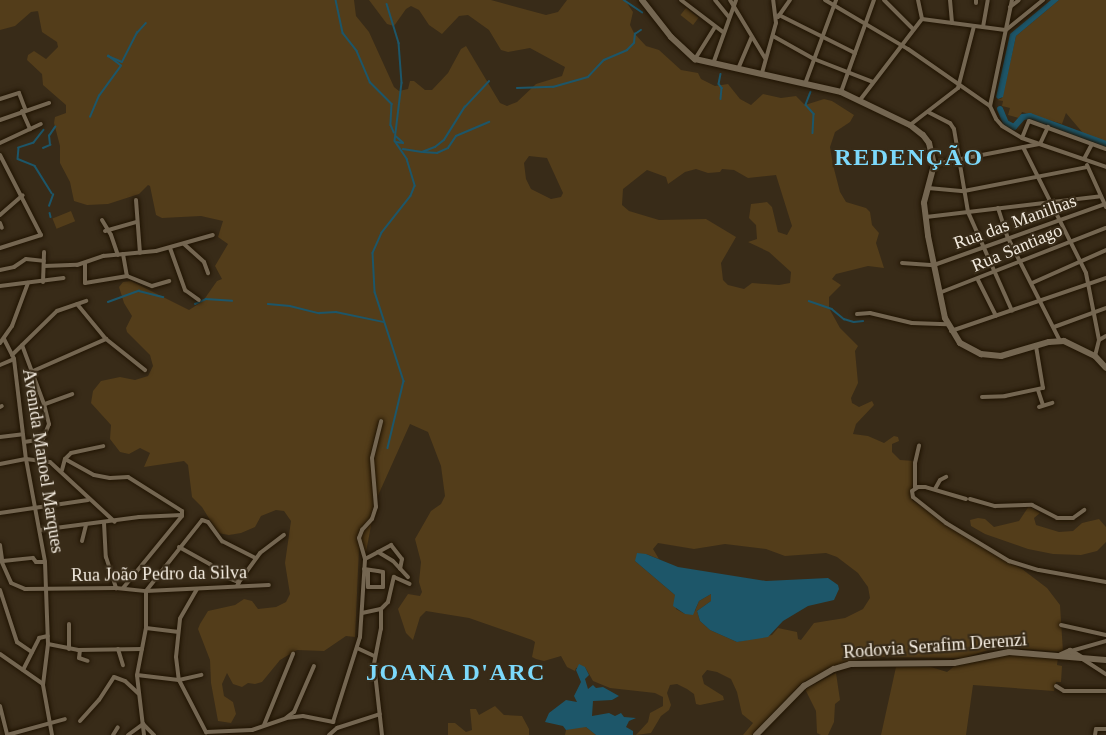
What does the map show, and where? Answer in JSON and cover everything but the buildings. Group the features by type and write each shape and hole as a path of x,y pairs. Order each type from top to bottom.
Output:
{"main road":[{"path":"642,0 671,38 695,59 713,65 762,73 841,92 910,125 929,143 934,165 924,203 939,293 949,327 968,350 987,356 1005,356 1036,345 1060,341 1077,345 1095,356 1106,368"},
{"path":"1057,656 1070,651 1079,656"},
{"name":"Rodovia Serafim Derenzi","path":"756,735 804,686 834,669 850,664 954,663 1009,652 1106,660"}],"street":[{"path":"681,0 723,32"},
{"path":"715,0 729,16"},
{"path":"730,0 766,59"},
{"path":"713,65 736,0"},
{"path":"774,0 776,23"},
{"path":"762,73 776,23 789,0"},
{"path":"825,0 835,3 902,45 990,106 1002,126 1022,138 1106,167"},
{"path":"841,92 874,0"},
{"path":"884,0 913,30"},
{"path":"918,0 922,19"},
{"path":"950,0 952,23"},
{"path":"983,27 988,0"},
{"path":"990,106 1012,0"},
{"path":"1010,7 1019,0"},
{"path":"922,19 1005,30 1043,0"},
{"path":"805,84 835,3"},
{"path":"779,15 821,39 855,53"},
{"path":"861,100 922,19"},
{"path":"910,125 959,86 974,26"},
{"path":"695,59 715,27"},
{"path":"773,36 814,59 873,82"},
{"path":"738,69 752,37"},
{"path":"0,99 19,93 30,129"},
{"path":"0,120 49,103"},
{"path":"928,111 952,125 968,212 1012,311"},
{"path":"1022,138 1030,121 1106,149"},
{"path":"0,143 41,124"},
{"path":"1040,144 1048,127"},
{"path":"1025,147 1029,140"},
{"path":"934,165 1040,144"},
{"path":"1092,144 1084,159 1105,206"},
{"path":"1025,147 1050,202 1081,261 1089,284 1099,340 1095,356"},
{"path":"0,155 23,195 41,236 0,248"},
{"path":"928,188 964,191 1087,167"},
{"path":"0,215 23,195"},
{"path":"925,217 1101,196"},
{"path":"136,200 140,253"},
{"name":"Rua das Manilhas","path":"934,265 1105,206"},
{"path":"998,208 1008,238 1060,341"},
{"path":"102,220 121,254 127,276"},
{"path":"107,230 137,222"},
{"path":"0,223 3,228"},
{"name":"Rua Santiago","path":"939,293 978,280 993,271 1106,228"},
{"path":"0,270 14,267 26,259 44,264 85,264 103,256 170,248 213,235"},
{"path":"184,244 204,262 208,273"},
{"path":"170,248 185,290 199,300"},
{"path":"1032,283 1106,250"},
{"path":"43,282 44,252"},
{"path":"902,263 934,265"},
{"path":"85,264 85,283 127,276 152,286 169,281"},
{"path":"0,287 63,278"},
{"path":"857,314 870,313 912,323 949,327 996,316 1106,278"},
{"path":"978,280 996,316"},
{"path":"2,341 12,326 28,283"},
{"path":"0,365 13,357 57,311 86,301"},
{"path":"77,303 106,339 145,370"},
{"path":"1054,327 1106,308"},
{"path":"1099,340 1106,336"},
{"path":"33,371 106,339"},
{"name":"Avenida Manoel Marques","path":"2,341 13,357 26,459 45,562 48,644 43,685 52,722 52,735"},
{"path":"22,345 48,418 46,434 41,440 24,442"},
{"path":"982,397 1038,390 1045,385 1036,345"},
{"path":"1038,390 1041,406 1052,403"},
{"path":"44,404 72,394"},
{"path":"366,569 384,572 383,587 368,587 366,569 365,557 359,538 362,530 372,519 376,507 372,458 381,421"},
{"path":"0,436 23,434"},
{"path":"62,471 65,459 71,453 103,446"},
{"path":"919,446 915,463 913,497 941,519 999,556 1039,570 1106,582"},
{"path":"0,464 26,459 45,460 62,471 88,500 115,522"},
{"path":"65,459 100,477 128,477 182,514"},
{"path":"935,489 939,480 946,477"},
{"path":"914,489 935,489 994,506 1032,505 1057,518 1073,518 1084,510"},
{"path":"0,513 35,506 88,500"},
{"path":"40,530 182,514"},
{"path":"123,588 182,514"},
{"path":"144,735 137,675 146,628 146,591 200,521 206,520 222,541 255,558"},
{"path":"104,523 106,557 116,588"},
{"path":"82,541 86,525"},
{"path":"179,547 210,564 238,584 255,558 284,535"},
{"path":"0,545 5,575 0,578"},
{"path":"365,557 391,545 402,562 400,569"},
{"path":"389,558 396,551"},
{"path":"378,552 389,558 408,577"},
{"path":"2,560 33,558 35,562 45,562"},
{"path":"333,722 357,648 366,569"},
{"name":"Rua João Pedro da Silva","path":"5,575 11,583 20,588 47,590 123,588 146,591 197,589 238,584 269,585"},
{"path":"362,613 381,609 388,602 394,577 410,584"},
{"path":"197,589 185,608 177,632 179,680 206,733 252,733 264,725 286,718 309,715 333,722 337,728"},
{"path":"0,590 17,642 32,652"},
{"path":"381,609 381,634 374,656 382,735"},
{"path":"69,624 69,649"},
{"path":"1061,625 1106,635"},
{"path":"146,628 177,632"},
{"path":"23,670 40,637 48,636"},
{"path":"1070,651 1106,641"},
{"path":"48,644 80,650 142,649"},
{"path":"1085,646 1079,656 1084,663 1106,674"},
{"path":"118,648 123,665"},
{"path":"357,648 374,656"},
{"path":"80,650 79,658 88,661"},
{"path":"0,654 43,685"},
{"path":"264,725 293,654"},
{"path":"286,718 294,712 314,666"},
{"path":"137,675 179,680 201,675"},
{"path":"80,721 99,700 114,677 125,681 138,693"},
{"path":"1056,686 1064,691 1106,691"},
{"path":"0,706 7,735 66,719"},
{"path":"329,735 337,728 380,714"},
{"path":"128,735 143,724"},
{"path":"143,724 154,735"},
{"path":"113,735 118,727"},
{"path":"1095,735 1096,729 1106,729"}],"shaded area":[{"path":"0,0 354,0 356,16 369,32 394,87 399,91 408,89 410,81 414,81 425,90 432,90 448,73 461,49 466,46 500,103 507,106 517,102 536,84 562,76 565,67 530,48 508,52 501,50 489,30 468,15 459,16 442,34 429,25 419,10 411,6 406,9 394,26 387,24 369,0 491,0 546,15 558,12 567,0 625,0 633,12 630,25 646,46 659,50 681,70 698,73 701,79 715,86 728,84 740,99 751,105 763,94 781,98 796,96 805,105 824,99 832,101 854,115 850,122 835,132 830,147 840,192 846,202 866,208 870,212 872,225 879,233 876,243 884,268 868,266 836,274 832,279 841,285 829,297 829,308 840,328 858,346 855,351 858,383 851,398 852,403 859,407 872,401 874,405 856,424 853,434 868,436 884,443 894,436 898,437 899,441 892,444 892,452 900,460 914,461 912,500 993,554 1022,569 1047,588 1060,605 1063,652 1014,648 988,650 964,658 872,657 848,662 830,668 802,683 752,735 743,735 753,723 742,714 737,692 731,679 707,670 702,676 704,684 723,696 724,700 696,704 694,694 677,684 670,685 667,693 671,705 669,710 661,716 651,733 636,735 648,722 650,713 663,706 663,697 655,693 610,688 593,681 585,667 576,668 575,671 567,667 561,656 544,661 536,659 532,657 535,642 532,640 469,618 426,611 420,617 413,640 406,633 398,609 408,594 420,596 422,592 419,582 421,562 415,539 431,511 441,504 445,496 441,466 428,432 410,424 376,500 366,552 359,549 355,637 346,636 324,651 297,650 280,660 262,682 255,684 248,683 242,687 233,684 227,673 222,684 224,696 233,702 236,714 231,723 218,721 211,683 210,660 198,629 208,611 235,605 244,599 252,601 258,609 276,607 286,602 290,594 285,563 291,521 284,511 276,510 261,516 255,527 241,533 229,535 218,533 202,507 192,497 188,465 184,461 144,467 150,453 140,448 129,454 120,452 110,439 111,425 91,403 93,391 101,381 120,377 135,380 148,376 153,366 150,355 127,332 126,328 132,316 124,303 119,287 123,282 131,281 189,310 203,301 217,281 222,279 215,266 228,244 218,237 223,221 201,216 162,218 156,215 148,185 139,194 108,204 87,205 74,201 70,182 60,163 60,146 54,123 55,117 66,113 66,105 43,85 42,74 27,60 28,55 34,51 46,59 58,47 57,42 42,32 38,11 31,12 15,26 0,30","holes":["529,156 547,158 563,193 561,197 551,199 531,189 526,179 524,163","696,169 708,173 720,172 722,169 734,170 748,178 776,175 792,226 787,235 778,232 772,207 767,202 751,204 749,218 756,225 757,239 748,242 769,252 791,272 790,283 779,285 752,283 744,289 728,285 723,280 721,263 736,237 706,219 659,220 629,211 622,205 623,189 647,170 666,177 668,184 685,172","658,543 694,549 725,544 766,549 785,556 826,553 837,557 858,573 868,587 870,598 863,609 845,618 814,623 801,640 798,639 797,632 778,628 772,635 737,642 710,630 700,621 697,611 711,601 713,596 711,594 699,601 695,611 685,614 676,609 675,595 635,561 646,554 659,559 653,549"]},
{"path":"1059,0 1106,0 1106,146 1088,139 1066,113 1062,124 1022,112 1019,118 1008,115 1010,108 1002,106 1003,101 997,100 1002,98 1016,36"},
{"path":"686,8 699,18 693,25 680,15"},
{"path":"71,211 75,221 57,229 52,218"},
{"path":"1029,506 1040,513 1034,518 1036,525 1059,532 1073,531 1082,523 1099,519 1106,527 1106,542 1097,551 1081,555 1053,554 1028,549 985,534 971,526 970,520 978,518 985,519 994,527 1019,521"},
{"path":"1012,654 1058,658 1057,665 1062,666 1061,682 1056,682 1054,691 973,685 966,735 881,735 896,667 931,667 947,672 956,665"},
{"path":"836,673 840,700 835,704 834,722 828,735 821,735 817,733 816,711 805,689"},
{"path":"495,706 504,715 522,716 529,729 529,735 448,735 448,723 455,723 466,732 472,730 470,709 476,709 479,715"},
{"path":"586,727 596,735 565,735 566,730"}],"water":[{"path":"1051,0 1059,0 1016,36 1003,97 998,99 996,97 1010,34"},
{"path":"637,553 646,554 678,567 766,581 828,578 838,585 839,589 834,600 808,606 783,621 768,637 737,642 710,630 700,621 697,611 711,601 711,594 699,601 693,615 685,614 673,606 675,595 635,561"},
{"path":"579,664 585,667 589,675 585,679 588,689 593,685 596,688 603,687 619,696 612,700 593,701 592,716 609,713 615,716 621,713 624,717 636,718 629,721 626,727 633,731 633,735 596,735 586,727 566,730 563,726 545,722 549,713 566,700 577,702 574,696 581,682 576,670"}],"waterway":[{"path":"336,0 343,33 357,51 370,82 392,104 391,125 394,132"},
{"path":"624,0 642,12"},
{"path":"387,4 399,43 402,83 395,141 407,159 415,186 411,196 382,233 373,253 375,292 404,381 388,448"},
{"path":"90,117 99,96 121,66 108,56 122,62 137,33 146,23"},
{"path":"517,88 553,87 588,77 604,60 627,50 634,43 635,34 641,30"},
{"path":"721,74 719,84 722,88 721,99"},
{"path":"403,149 422,152 435,147 444,140 465,107 489,81"},
{"path":"811,92 806,105 814,114 813,133"},
{"path":"1000,109 1006,123 1014,127 1023,117 1030,116 1106,144"},
{"path":"423,152 437,153 448,148 456,136 489,122"},
{"path":"43,148 50,145 49,136 55,127"},
{"path":"44,130 34,143 19,148 18,159 35,166 52,193"},
{"path":"396,137 403,143 396,142"},
{"path":"49,206 53,195"},
{"path":"50,213 51,217"},
{"path":"108,302 139,291 163,297"},
{"path":"195,304 206,299 232,301"},
{"path":"809,301 832,309 844,319 854,322 863,321"},
{"path":"268,304 290,306 319,313 336,312 384,322"}],"district":[{"name":"REDENÇÃO","path":"909,158"},
{"name":"JOANA D'ARC","path":"456,673"}]}
